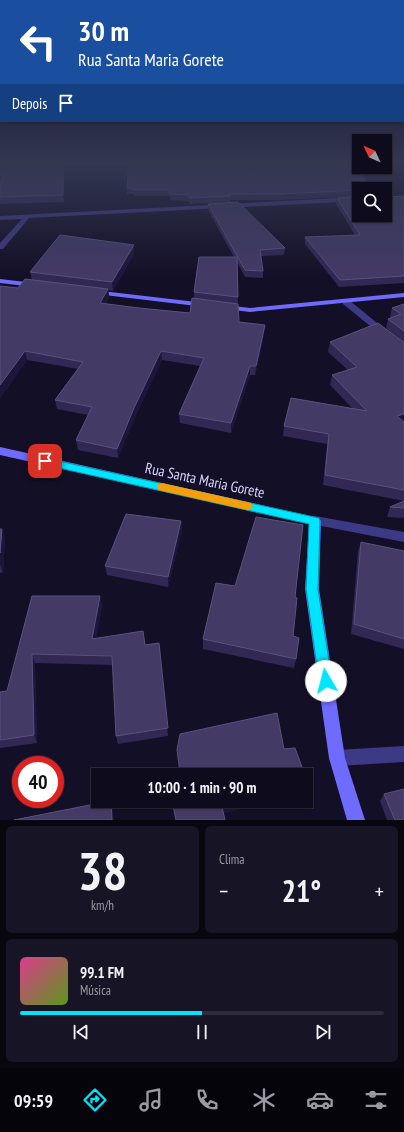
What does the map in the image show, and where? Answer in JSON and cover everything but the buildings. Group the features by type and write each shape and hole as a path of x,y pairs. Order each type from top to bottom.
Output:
{"street":[{"path":"0,218 336,200"},
{"path":"0,247 27,217"},
{"path":"0,281 39,286"},
{"path":"86,291 250,310 346,302 404,295"},
{"path":"346,302 404,349"},
{"name":"Rua Santa Maria Gorete","path":"0,452 315,521 404,537"},
{"path":"315,521 312,589 337,758 356,820"},
{"path":"337,758 404,754"}],"slow traffic":[{"path":"162,487 247,506"}],"route":[{"path":"45,461 315,521 312,589 326,681"}]}
